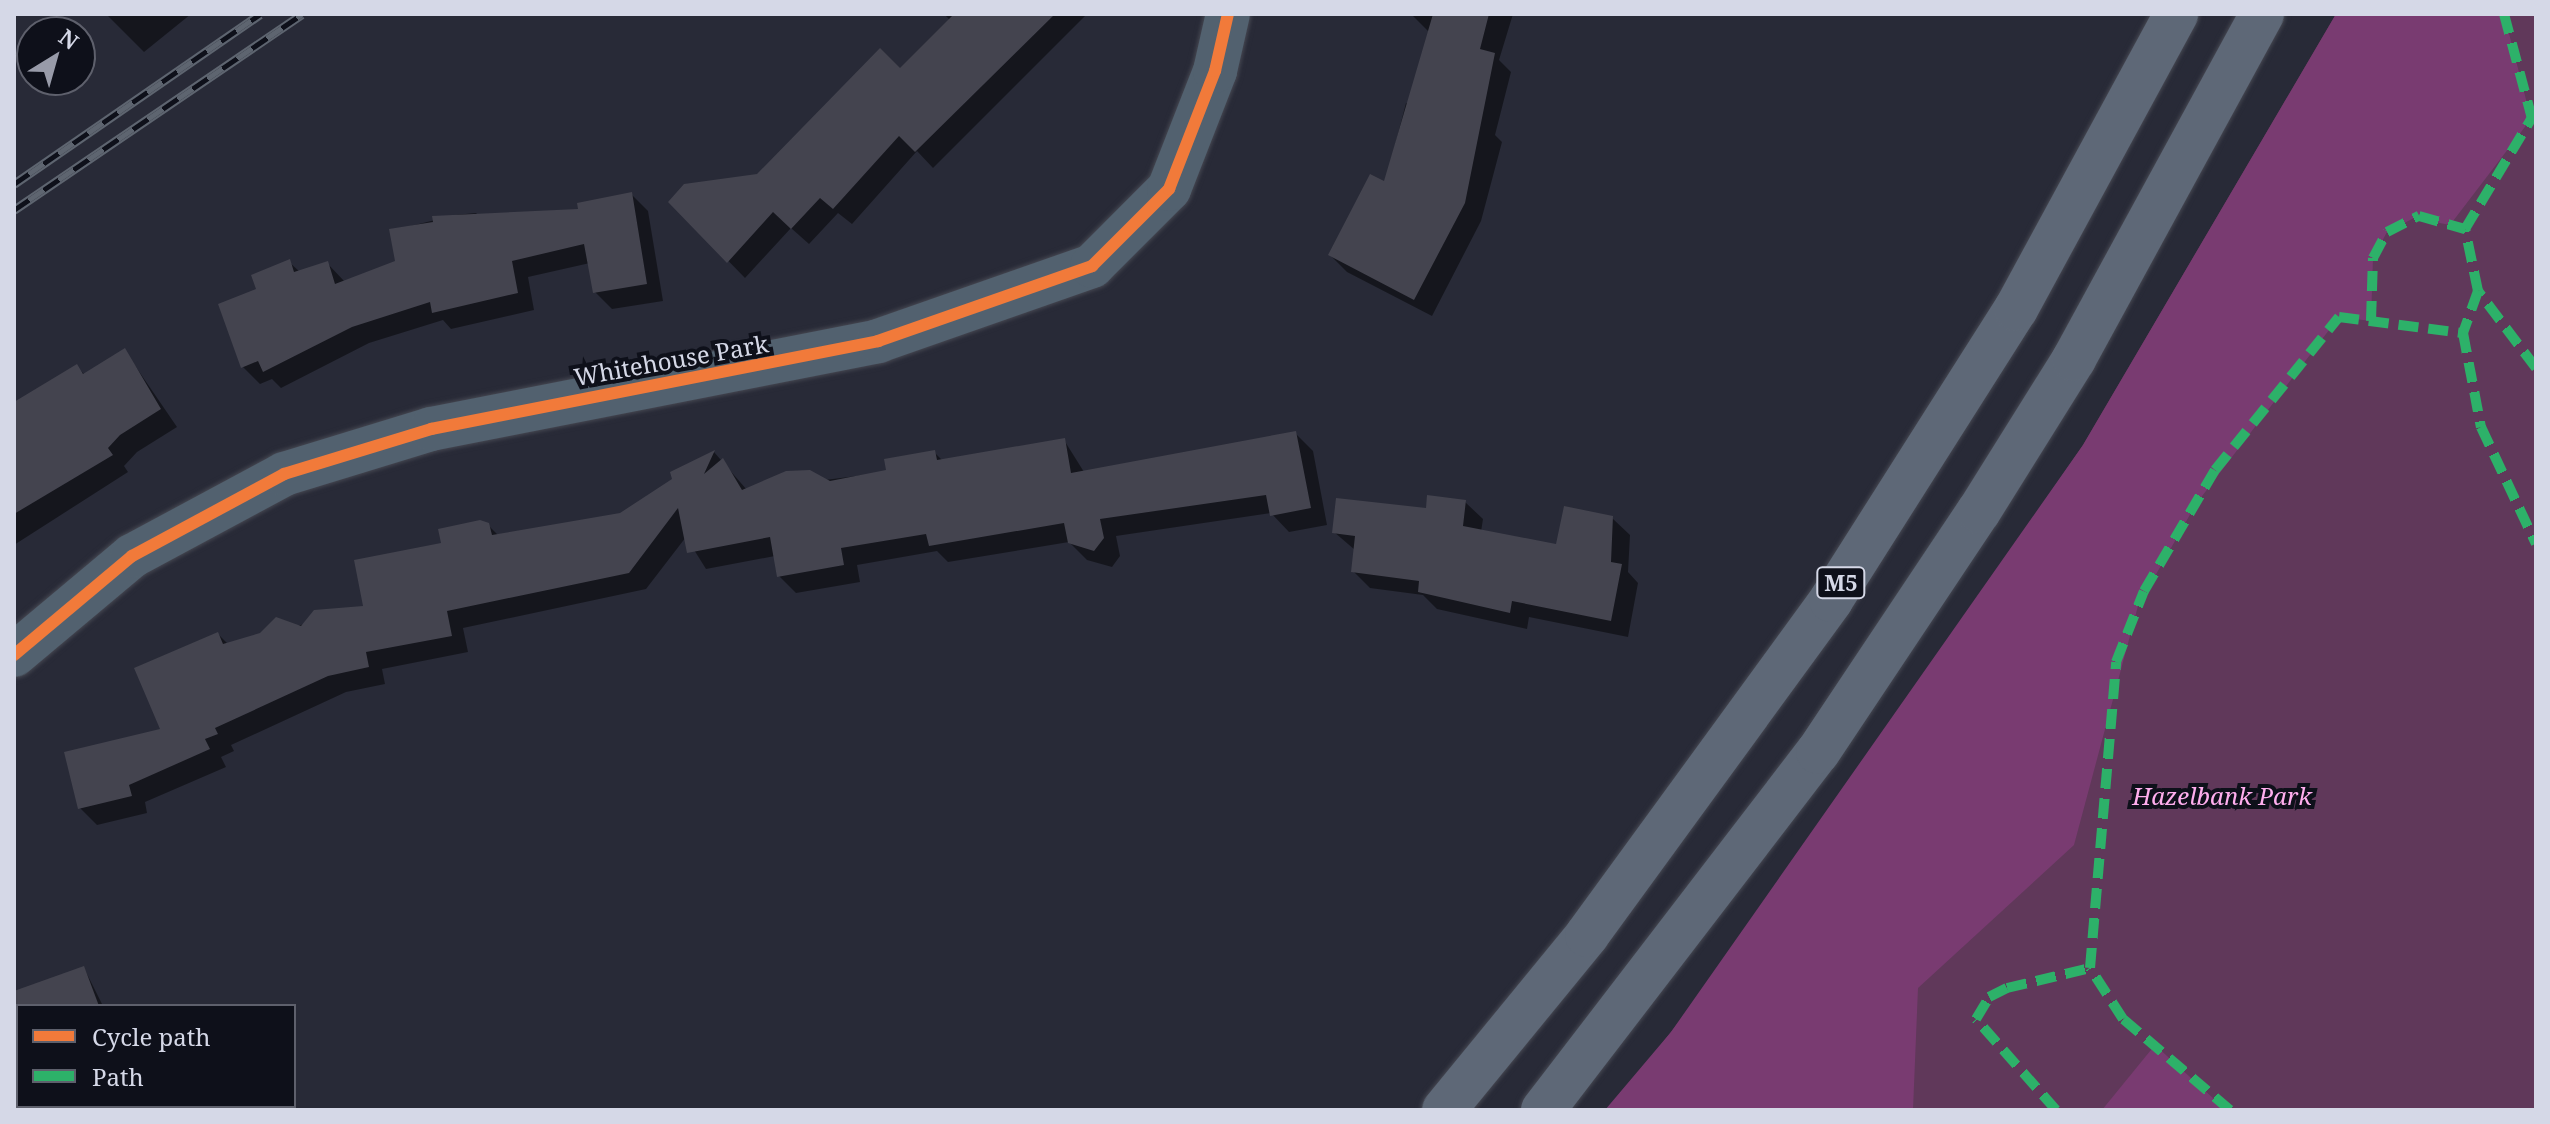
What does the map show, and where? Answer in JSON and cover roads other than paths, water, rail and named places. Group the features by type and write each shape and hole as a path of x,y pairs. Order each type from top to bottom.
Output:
{"highway":[{"name":"M5","path":"1444,1110 1663,835 1831,600 2016,309 2176,14"},
{"path":"1543,1110 1818,752 1979,511 2074,359 2262,14"}],"street":[{"name":"Whitehouse Park","path":"14,655 132,556 284,474 431,429 878,341 1092,266 1169,189 1215,71 1228,14"}],"railway":[{"path":"14,184 260,14"},
{"path":"14,210 302,14"}],"park label":[{"name":"Hazelbank Park","path":"2222,796"}]}
